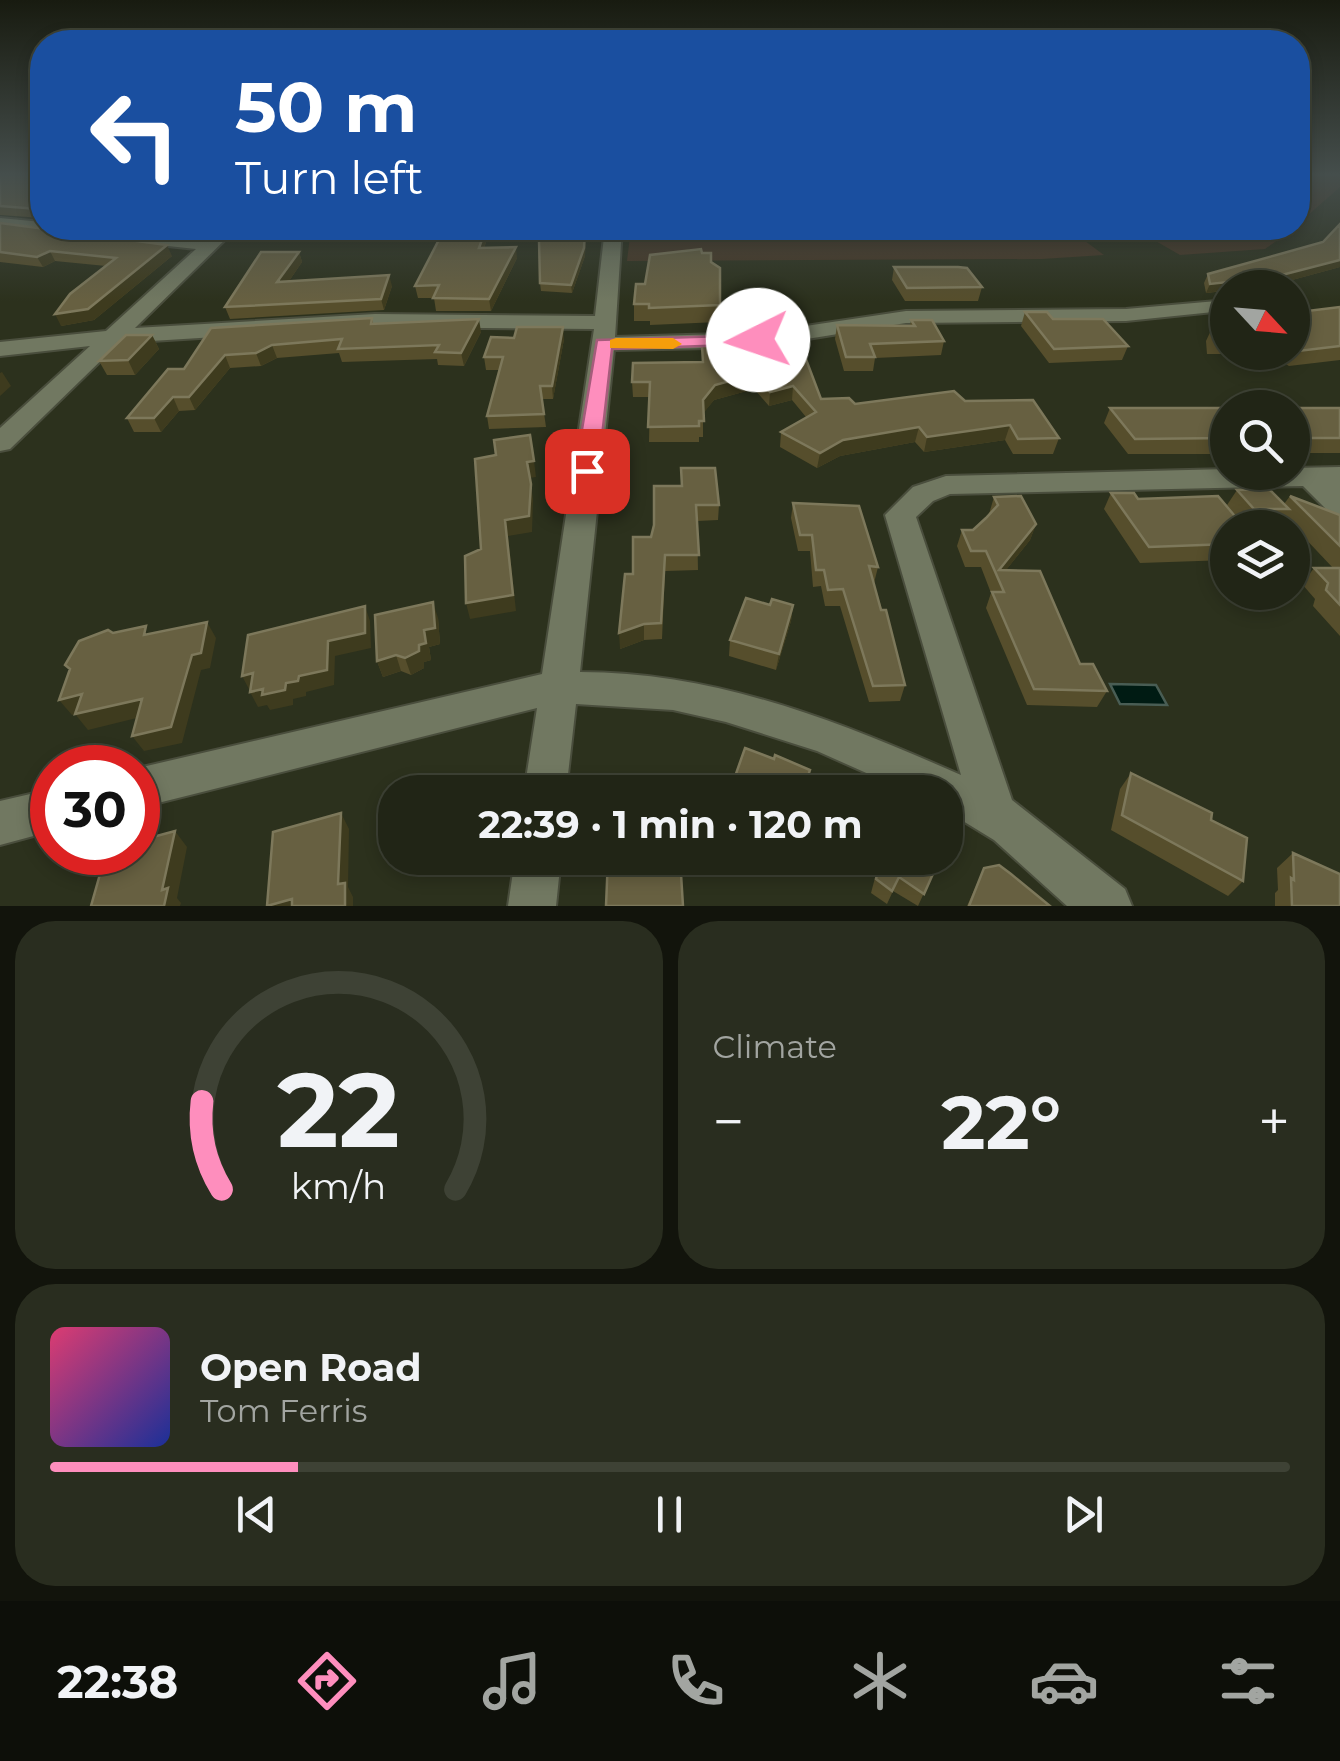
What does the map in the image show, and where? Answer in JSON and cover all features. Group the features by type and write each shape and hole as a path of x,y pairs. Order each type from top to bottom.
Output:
{"street":[{"path":"0,224 30,227"},
{"path":"160,240 210,245"},
{"path":"0,443 216,240"},
{"path":"547,775 612,240"},
{"path":"0,349 111,336 386,318 603,334 758,340 906,317 1126,316 1210,306"},
{"path":"995,814 900,515 922,494 946,485 1325,477 1340,505"},
{"path":"160,783 558,686 604,686 686,696 804,729 888,762 995,814 1100,903"},
{"path":"0,823 30,816"},
{"path":"532,906 536,875"}],"shaded area":[{"path":"630,240 1097,240 1085,241 1104,255 1042,259 627,261"},
{"path":"1154,240 1277,240 1265,249 1180,255"},
{"path":"1110,684 1156,685 1167,705 1120,704"}],"building":[{"path":"0,223 30,227 30,240 129,240 167,245 88,309 55,314 70,294 116,258 50,251 37,257 0,252"},
{"path":"1340,224 1340,260 1301,270 1222,270 1323,242"},
{"path":"439,240 482,240 479,248 516,247 489,299 433,298 439,285 415,286"},
{"path":"539,240 584,240 571,285 540,283"},
{"path":"701,249 702,253 711,253 711,262 720,268 720,305 649,308 649,304 634,304 636,284 645,284 650,255"},
{"path":"261,252 299,252 277,282 389,275 381,299 225,307"},
{"path":"894,267 967,268 982,287 907,288"},
{"path":"748,296 772,296 775,313 751,316"},
{"path":"1340,307 1340,346 1310,350 1310,311"},
{"path":"1025,312 1047,312 1053,319 1103,319 1128,346 1054,349"},
{"path":"372,318 371,324 479,319 461,353 435,352 439,345 338,349 342,339 272,345 256,353 225,355 189,397 173,397 154,418 127,418 168,369 184,369 211,328"},
{"path":"911,320 932,320 944,341 870,344 875,357 846,357 837,325 915,326"},
{"path":"517,327 563,327 552,386 540,386 544,414 487,416 503,357 484,357 491,337 514,338"},
{"path":"779,334 781,343 792,343 804,354 821,399 849,398 855,404 954,391 965,401 1033,400 1059,438 1018,439 1010,425 927,437 919,427 843,440 820,453 781,432 816,412 793,386 770,392 755,374 715,385 703,400 704,421 699,421 699,426 648,427 650,382 632,382 633,363 703,362 702,346 756,346 754,337"},
{"path":"126,335 152,335 128,360 99,361"},
{"path":"1110,408 1210,408 1210,438 1135,439"},
{"path":"1310,408 1340,408 1340,438 1310,438"},
{"path":"530,435 534,461 527,462 531,484 529,516 505,520 513,595 466,603 465,556 481,549 475,459 496,455 494,440"},
{"path":"681,468 715,468 719,505 696,505 699,555 665,555 661,623 619,633 625,574 633,574 633,537 651,537 654,486 682,486"},
{"path":"1237,490 1270,490 1289,509 1254,509"},
{"path":"1111,493 1134,493 1138,499 1218,496 1230,510 1210,510 1210,545 1149,547"},
{"path":"1021,496 1036,524 999,570 1040,571 1080,664 1093,664 1107,691 1034,689 992,592 1004,592 986,551 971,551 962,530 973,530 986,518 998,505 994,497"},
{"path":"1290,496 1340,515 1340,546 1310,516 1310,510 1304,510"},
{"path":"793,503 859,506 878,567 869,566 881,610 886,610 905,685 873,686 843,589 828,590 824,570 816,570 812,535 800,535"},
{"path":"1314,568 1340,568 1340,605 1326,590 1328,583"},
{"path":"746,598 770,605 772,599 793,605 779,654 730,640"},
{"path":"433,602 435,628 424,630 426,643 419,645 419,651 405,658 396,655 377,661 375,615"},
{"path":"365,606 365,633 328,641 327,670 299,676 298,681 286,683 285,690 262,695 263,689 250,692 253,673 242,676 248,635"},
{"path":"207,622 201,653 192,655 171,727 132,736 142,699 75,714 82,694 59,700 70,669 65,665 79,641 108,630 113,633 146,626 144,635"},
{"path":"745,748 810,770 808,775 736,775"},
{"path":"1131,773 1212,813 1211,820 1247,838 1243,881 1122,815"},
{"path":"341,813 338,884 345,883 345,906 292,906 292,899 267,906 273,832"},
{"path":"175,831 162,890 168,888 164,906 91,906 100,875 160,875 160,835"},
{"path":"1293,853 1340,874 1340,906 1292,906"},
{"path":"999,865 1050,906 969,906 984,868"},
{"path":"607,875 681,875 683,906 606,906"},
{"path":"877,875 932,875 924,894 899,877 892,891 876,879"}],"slow traffic":[{"path":"616,344 673,344"}],"route":[{"path":"587,471 604,344 758,340"}]}
